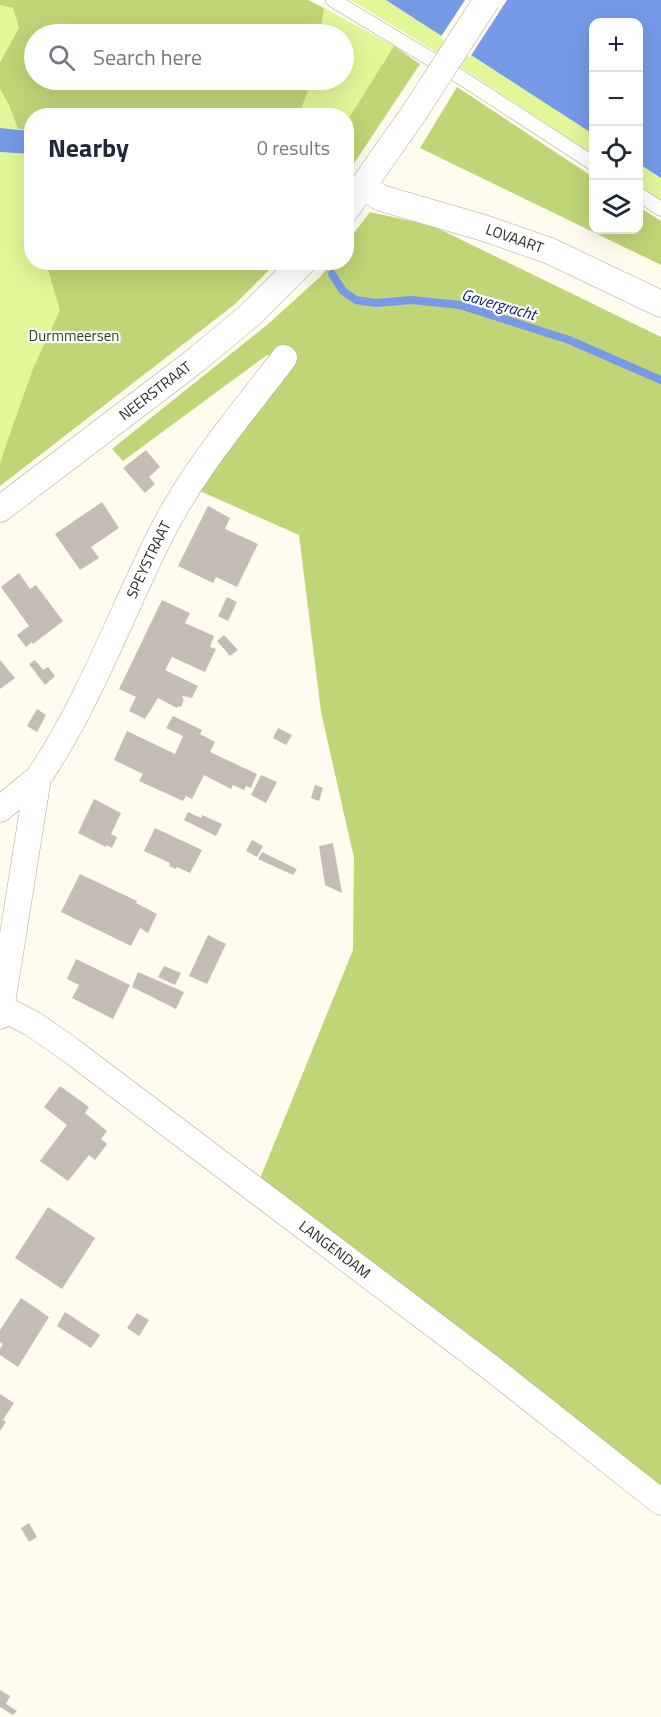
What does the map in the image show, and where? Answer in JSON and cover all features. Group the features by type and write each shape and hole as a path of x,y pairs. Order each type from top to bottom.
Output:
{"street":[{"path":"354,200 414,113 487,0"},
{"name":"LOVAART","path":"364,187 381,198 484,228 550,251 661,304"},
{"name":"NEERSTRAAT","path":"0,509 196,360 250,315 295,270"},
{"name":"SPEYSTRAAT","path":"0,809 38,778 57,751 96,677 159,537 186,489 284,358"},
{"name":"SPEYSTRAAT","path":"0,1010 38,778"},
{"name":"LANGENDAM","path":"0,1010 33,1024 69,1049 490,1368 661,1502"}],"lane":[{"path":"333,0 462,78 589,161"},
{"path":"643,197 661,208"}],"green space":[{"path":"0,0 308,0 324,8 321,24 24,24 24,90 308,90 302,108 24,108 24,130 18,129 0,89 0,62 19,28 13,8 0,5"},
{"path":"351,0 386,0 589,131 589,152 467,71"},
{"path":"0,5 13,8 19,28 0,62"},
{"path":"324,8 353,24 321,24"},
{"path":"354,24 394,46 354,110 354,108 302,108 308,90 354,90"},
{"path":"394,46 420,64 354,163 354,110"},
{"path":"457,87 589,174 589,230 420,148"},
{"path":"0,89 9,105 18,129 0,128"},
{"name":"Durmmeersen","path":"0,152 24,154 24,270 269,270 235,304 0,486"},
{"path":"643,167 661,178 661,200 643,188"},
{"path":"643,210 661,221 661,265 597,234 643,234"},
{"path":"370,212 433,226 661,337 661,1490 259,1181 353,950 354,858 321,712 299,535 193,488 292,357 267,355 123,461 112,449 267,325 326,270 354,270 354,233"},
{"name":"Durmmeersen","path":"48,270 269,270 235,304 0,486 0,464 6,445 33,369 60,310"}],"water":[{"path":"386,0 661,0 661,178 643,167 643,18 589,18 589,131"},
{"path":"0,128 24,130 24,154 0,152"}],"pier":[{"path":"465,0 507,0 470,57 440,38"}],"building":[{"path":"146,450 160,467 149,477 155,484 145,493 123,468"},
{"path":"102,502 119,528 91,547 99,558 80,570 55,534"},
{"path":"208,506 230,518 225,529 258,544 237,587 216,577 213,583 178,566"},
{"path":"19,573 30,589 36,585 63,621 26,647 17,635 29,626 1,587"},
{"path":"227,597 237,602 228,621 218,616"},
{"path":"162,600 190,613 185,623 214,636 210,647 216,649 205,672 172,657 165,670 198,686 192,698 183,696 181,707 177,708 158,698 145,719 129,711 136,697 119,689"},
{"path":"224,635 238,650 230,656 217,641"},
{"path":"0,660 15,678 0,689"},
{"path":"35,660 43,670 48,667 55,676 45,685 29,664"},
{"path":"37,709 46,715 37,732 27,726"},
{"path":"173,716 202,730 200,734 215,742 210,752 257,774 251,788 246,786 244,790 233,785 231,789 204,775 192,799 186,796 183,801 139,781 143,774 114,760 127,731 175,754 183,736 166,728"},
{"path":"278,728 292,735 286,745 273,738"},
{"path":"261,775 277,782 266,803 251,795"},
{"path":"315,785 323,788 319,801 311,798"},
{"path":"94,799 121,813 111,834 117,837 112,848 78,833"},
{"path":"188,812 201,818 202,815 222,824 216,836 184,820"},
{"path":"155,828 202,850 190,873 169,866 170,863 144,851"},
{"path":"252,840 263,846 257,857 246,851"},
{"path":"333,843 342,893 325,885 319,846"},
{"path":"262,852 297,869 293,875 258,859"},
{"path":"80,874 137,901 136,903 157,914 148,933 140,928 131,946 61,912"},
{"path":"208,935 226,944 207,984 189,976"},
{"path":"76,959 130,985 113,1019 72,998 79,985 67,979"},
{"path":"164,966 181,973 175,985 158,977"},
{"path":"138,972 184,992 176,1009 132,987"},
{"path":"60,1086 89,1107 85,1113 107,1131 101,1139 107,1144 95,1160 89,1155 68,1181 40,1161 67,1125 44,1107"},
{"path":"48,1207 95,1238 62,1289 15,1258"},
{"path":"21,1298 49,1317 18,1367 0,1355 3,1344 0,1342 0,1330"},
{"path":"65,1312 100,1335 91,1348 57,1326"},
{"path":"137,1313 149,1320 139,1336 127,1328"},
{"path":"0,1394 14,1403 3,1420 6,1422 0,1431"},
{"path":"29,1523 37,1537 29,1542 21,1528"},
{"path":"0,1690 10,1696 6,1704 17,1711 13,1715 0,1707"}],"waterway":[{"name":"Gavergracht","path":"332,274 343,291 356,300 376,303 411,300 460,305 569,340 661,380"}]}
